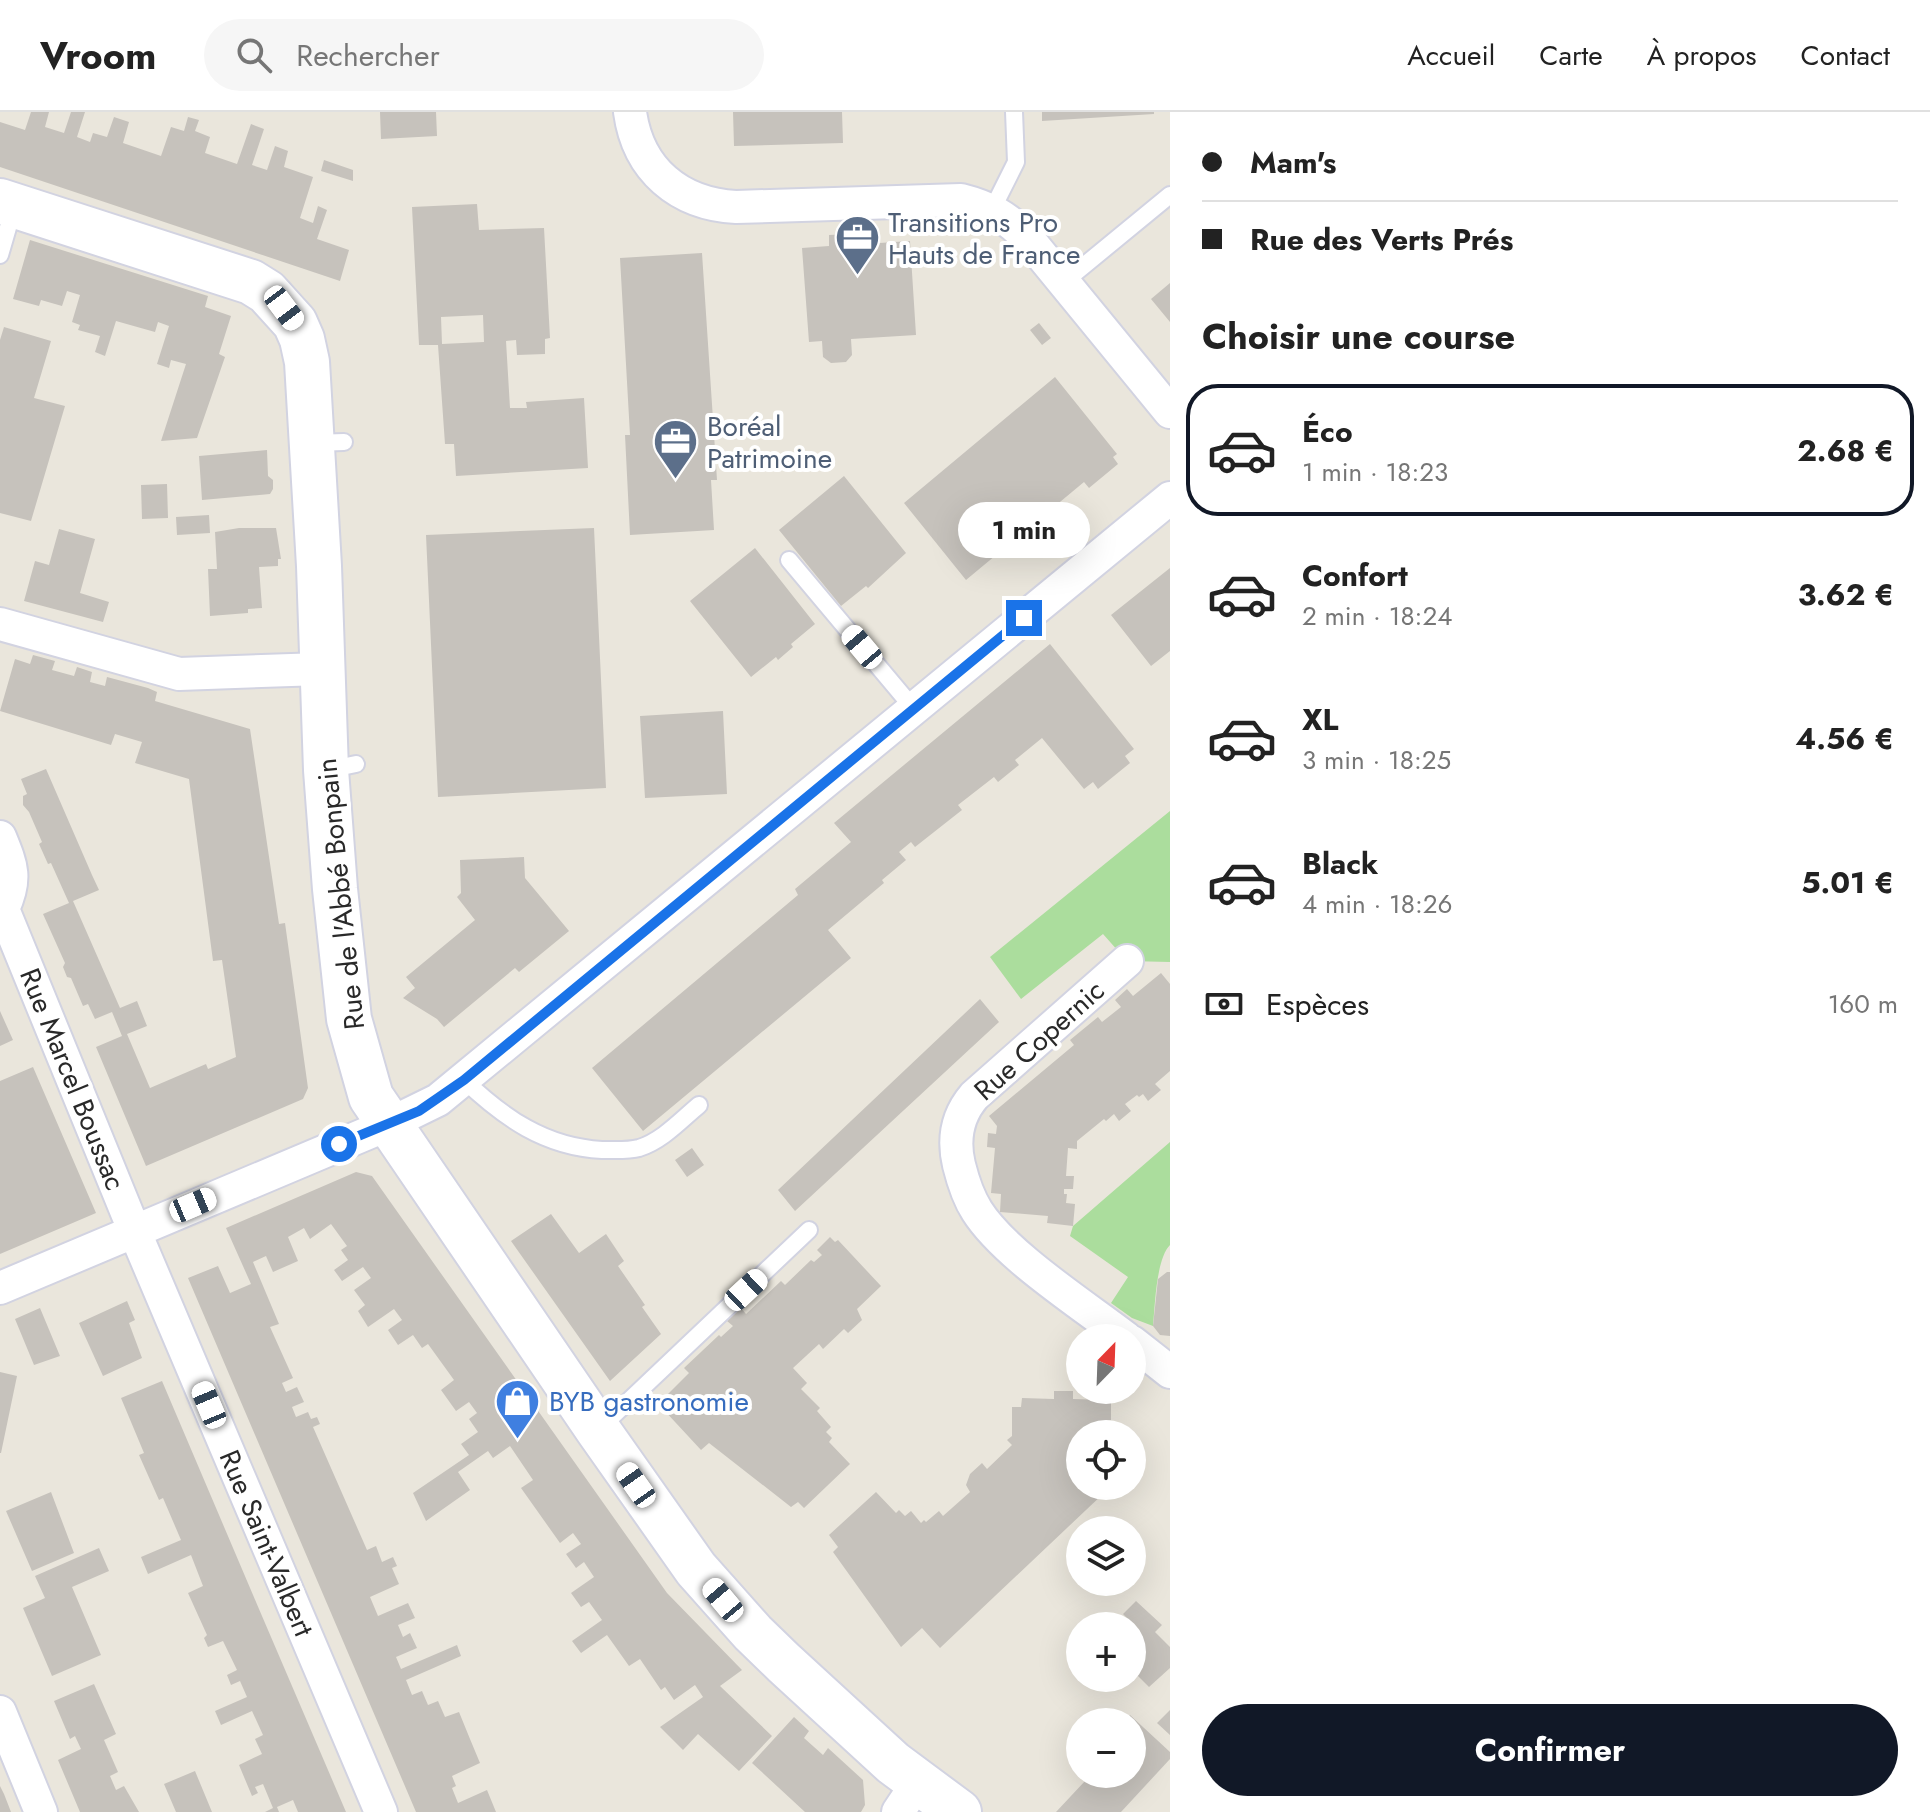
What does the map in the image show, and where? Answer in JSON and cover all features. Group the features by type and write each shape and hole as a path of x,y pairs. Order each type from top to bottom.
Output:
{"street":[{"path":"630,112 636,138 649,163 673,188 702,203 736,207 961,200 992,210 1009,220 1022,233 1170,412"},
{"name":"Rue de l'Abbé Bonpain","path":"7,203 231,274 267,292 290,315 302,339 310,389 328,443 321,669 341,767 349,1019 371,1097 387,1125 696,1569 784,1663 893,1763 908,1797 959,1812"},
{"path":"0,1288 387,1125 438,1100 1170,498"},
{"path":"0,624 179,674 321,669"},
{"name":"Rue Marcel Boussac","path":"0,837 10,860 13,879 2,910 134,1230"},
{"name":"Rue Copernic","path":"1108,1324 1013,1251 985,1222 976,1210 962,1176 956,1140 964,1108 974,1096 1127,961"},
{"name":"Rue Saint-Valbert","path":"134,1230 381,1812"},
{"path":"1146,1353 1170,1372"},
{"path":"0,1712 41,1812"}],"lane":[{"path":"992,210 1016,162 1014,112"},
{"path":"1064,282 1170,195"},
{"path":"0,255 7,203"},
{"path":"789,560 914,709"},
{"path":"464,1080 519,1126 550,1140 581,1148 639,1148 659,1138 699,1105"},
{"path":"598,1430 809,1230"}],"green space":[{"path":"1170,811 1170,962 1127,961 1103,934 1021,999 990,957"},
{"path":"1170,1142 1170,1245 1159,1272 1153,1326 1132,1318 1111,1303 1128,1277 1070,1236 1073,1226"}],"building":[{"path":"31,112 49,112 45,127 64,133 71,112 85,112 77,137 90,142 93,133 107,137 114,117 129,122 123,143 161,156 171,127 184,131 188,117 199,120 195,131 210,137 205,153 237,164 251,124 264,129 252,165 267,170 275,146 288,151 284,167 313,177 300,218 313,223 318,206 327,210 317,239 349,250 340,281 0,167 0,122 25,130"},
{"path":"380,112 436,112 437,136 381,139"},
{"path":"733,112 842,112 843,143 734,146"},
{"path":"1042,112 1154,112 1154,114 1042,121"},
{"path":"324,160 353,170 353,181 321,171"},
{"path":"477,204 479,230 544,228 550,338 545,339 545,354 517,355 516,340 506,341 510,408 527,408 526,402 584,398 588,468 456,476 454,444 445,444 438,345 419,345 412,207","holes":["483,315 484,342 442,344 441,317"]},
{"path":"848,234 849,245 910,241 916,335 851,339 852,355 846,362 831,363 823,357 822,341 809,342 802,248 829,246 829,235"},
{"path":"30,240 208,296 205,307 231,316 219,354 225,357 197,438 161,441 186,364 171,360 169,368 157,364 169,326 158,322 155,332 116,321 105,356 95,352 100,336 78,330 80,325 72,322 80,295 67,291 62,306 41,300 39,306 13,299"},
{"path":"702,253 717,480 711,480 714,530 630,535 625,435 630,435 620,258"},
{"path":"1170,283 1170,322 1151,299"},
{"path":"1039,323 1051,338 1042,345 1030,330"},
{"path":"4,327 51,341 34,398 65,406 31,521 0,513 0,340"},
{"path":"1055,377 1117,454 1113,457 1118,464 1089,488 1084,482 966,580 904,503"},
{"path":"267,450 268,476 273,480 270,494 202,500 199,456"},
{"path":"844,476 906,553 868,588 866,586 841,606 779,530"},
{"path":"167,484 168,518 142,519 141,485"},
{"path":"209,515 210,533 177,535 176,517"},
{"path":"239,528 276,528 281,559 278,559 278,566 259,567 262,608 248,609 248,613 210,616 208,569 217,569 215,532"},
{"path":"594,528 606,788 438,797 426,535"},
{"path":"59,529 95,539 80,593 109,602 103,622 24,601 35,561 49,565"},
{"path":"755,548 815,624 791,644 793,647 778,660 776,657 751,677 690,601"},
{"path":"1170,568 1170,651 1151,666 1111,615"},
{"path":"1050,644 1134,749 1125,756 1130,763 1098,789 1093,782 1084,789 1042,738 1015,760 1019,765 998,782 994,777 958,805 962,810 915,847 911,842 899,852 906,860 882,880 884,883 828,930 851,958 643,1131 592,1068 798,895 795,889 851,842 834,823"},
{"path":"33,655 55,661 52,670 74,676 77,667 92,672 90,682 105,686 107,677 148,688 157,692 155,701 250,729 279,924 285,923 308,1088 303,1099 146,1166 96,1047 122,1036 112,1012 95,1019 88,1004 83,1006 71,978 67,977 63,967 65,963 43,914 69,903 39,844 42,842 29,812 23,805 23,796 27,794 21,779 46,769 99,890 73,901 120,1008 137,1001 147,1026 127,1034 150,1088 206,1064 208,1069 236,1057 222,960 213,961 189,779 135,763 142,742 115,734 111,745 0,711 15,659 30,664"},
{"path":"723,711 727,794 645,798 640,716"},
{"path":"524,857 525,878 569,931 519,972 515,968 444,1027 437,1019 403,998 415,988 406,977 475,920 457,897 461,893 460,860"},
{"path":"1161,973 1170,984 1170,1071 1155,1084 1161,1090 1148,1101 1143,1094 1137,1095 1125,1104 1131,1111 1119,1121 1114,1114 1106,1121 1104,1119 1077,1141 1077,1149 1068,1148 1066,1176 1074,1176 1073,1189 1064,1189 1064,1194 1067,1194 1066,1203 1075,1204 1073,1226 1047,1223 1048,1216 1000,1212 1001,1194 991,1193 995,1148 987,1147 988,1133 996,1134 997,1126 989,1116 1074,1045 1070,1040 1098,1017 1102,1022 1121,1007 1115,1000 1127,989 1133,996"},
{"path":"980,999 999,1022 795,1211 778,1190"},
{"path":"0,1011 13,1040 0,1046"},
{"path":"33,1067 96,1213 0,1254 0,1081"},
{"path":"692,1148 704,1165 687,1177 675,1160"},
{"path":"356,1172 372,1176 667,1593 742,1670 720,1686 772,1736 739,1771 698,1734 683,1750 660,1727 703,1697 695,1685 674,1700 665,1687 661,1690 640,1659 629,1666 607,1635 581,1653 572,1641 602,1620 589,1602 581,1607 571,1593 594,1577 584,1562 576,1568 566,1554 581,1544 573,1533 560,1543 521,1488 533,1480 510,1446 493,1458 488,1451 458,1472 470,1490 426,1521 413,1493 469,1455 461,1444 478,1432 469,1419 477,1413 469,1402 456,1411 441,1390 454,1380 428,1344 422,1348 413,1335 398,1345 388,1330 402,1320 394,1309 368,1327 358,1311 365,1305 354,1290 371,1278 363,1267 342,1281 334,1270 348,1260 341,1250 347,1246 331,1224 310,1239 304,1228 288,1237 298,1261 273,1272 266,1256 253,1262 279,1324 270,1327 293,1378 282,1383 286,1392 297,1387 304,1402 292,1407 296,1417 308,1412 311,1419 317,1417 320,1424 313,1427 367,1550 376,1546 382,1562 393,1557 397,1566 392,1568 399,1584 370,1597 378,1616 408,1603 415,1618 398,1625 403,1637 410,1633 417,1648 396,1657 401,1669 457,1645 461,1656 406,1680 412,1695 422,1691 428,1705 438,1701 445,1717 459,1712 480,1763 452,1776 456,1786 452,1788 458,1803 487,1790 496,1812 416,1812 188,1278 218,1266 230,1293 251,1284 226,1228"},
{"path":"551,1214 579,1253 606,1234 624,1261 618,1266 661,1334 610,1381 511,1241"},
{"path":"830,1237 835,1242 838,1240 881,1286 857,1309 862,1320 848,1333 844,1329 823,1349 819,1344 793,1368 807,1383 801,1389 820,1408 817,1411 831,1427 826,1432 832,1438 829,1442 850,1464 804,1508 798,1502 791,1507 709,1443 701,1450 663,1409 671,1403 665,1397 689,1373 684,1368 733,1326 727,1321 741,1308 746,1314 781,1281 785,1285 811,1260 814,1262 822,1255 817,1250"},
{"path":"1170,1272 1170,1336 1160,1335 1153,1326 1158,1279"},
{"path":"127,1301 135,1320 129,1323 142,1358 103,1376 79,1323"},
{"path":"40,1308 60,1356 34,1365 15,1319"},
{"path":"0,1372 17,1376 1,1453 0,1453"},
{"path":"162,1381 346,1812 298,1812 293,1800 277,1807 279,1812 265,1812 273,1808 263,1784 255,1787 258,1793 252,1796 239,1765 262,1754 255,1739 263,1735 252,1711 221,1725 215,1711 247,1697 240,1681 231,1685 227,1675 237,1670 223,1641 208,1647 204,1638 207,1635 188,1593 203,1586 191,1555 148,1574 141,1557 181,1540 163,1498 159,1500 139,1455 144,1453 121,1398"},
{"path":"1054,1391 1066,1391 1066,1404 1111,1404 1111,1420 1066,1420 1066,1500 1097,1500 1080,1516 1066,1516 1066,1529 940,1648 922,1628 901,1647 833,1552 838,1547 829,1535 876,1492 896,1513 899,1510 905,1516 911,1511 921,1523 939,1511 943,1516 970,1492 966,1485 970,1474 982,1463 987,1469 1012,1445 1007,1440 1012,1436 1012,1407 1021,1407 1022,1398 1054,1399"},
{"path":"51,1492 74,1553 32,1571 6,1511"},
{"path":"99,1548 109,1571 72,1587 101,1655 52,1676 23,1608 45,1598 35,1576"},
{"path":"1136,1601 1162,1625 1155,1632 1170,1647 1170,1668 1149,1687 1146,1684 1146,1612 1125,1612"},
{"path":"94,1684 116,1734 104,1740 118,1772 110,1776 116,1790 124,1786 139,1812 80,1812 58,1760 81,1749 75,1736 70,1739 54,1701"},
{"path":"1170,1710 1170,1735 1157,1723"},
{"path":"794,1717 809,1731 804,1738 823,1755 828,1748 863,1780 865,1805 861,1812 805,1812 752,1763"},
{"path":"1146,1730 1170,1752 1170,1759 1146,1785"},
{"path":"195,1771 212,1812 176,1812 164,1784"},
{"path":"0,1786 4,1794 11,1812 0,1812"},
{"path":"1078,1788 1143,1788 1121,1812 1056,1812"}],"place":[{"name":"Transitions Pro Hauts de France","path":"857,277"},
{"name":"Boréal Patrimoine","path":"676,481"},
{"name":"BYB gastronomie","path":"518,1440"}],"route":[{"path":"339,1144 438,1100 1024,618"}]}
